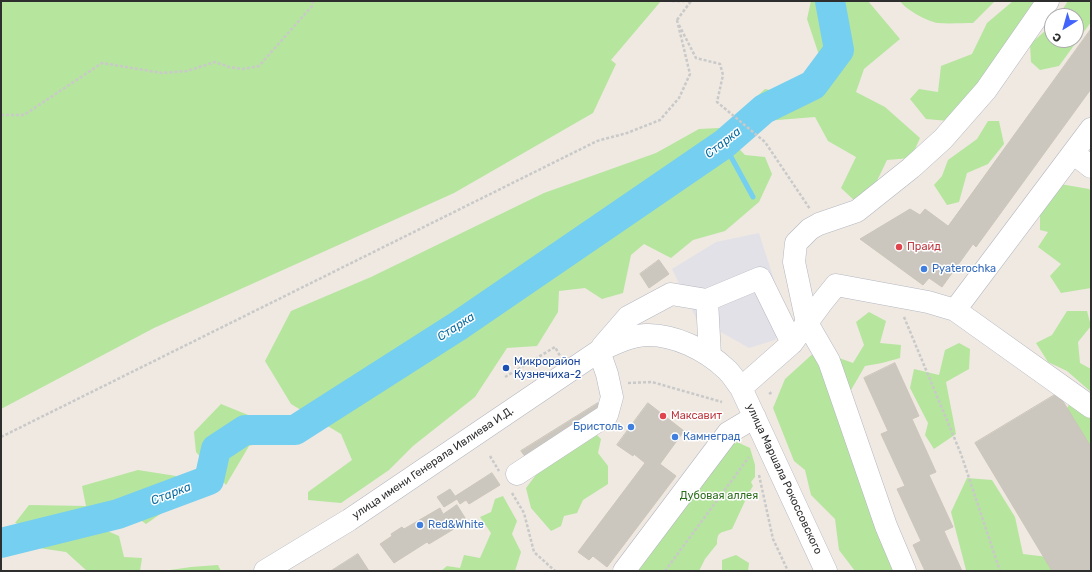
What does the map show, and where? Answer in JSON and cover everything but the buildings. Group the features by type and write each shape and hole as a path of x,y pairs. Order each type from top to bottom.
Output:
{"street":[{"path":"905,571 886,526 829,362 807,323 794,262 796,243 810,229 819,224 857,211 911,168 943,139 986,90 1048,1"},
{"path":"955,310 1091,129"},
{"path":"1073,153 1091,167"},
{"path":"509,479 607,415 612,397 599,350 628,317 671,294 707,300 760,278 792,343"},
{"path":"741,388 792,343 836,285 928,302 955,310 1091,407"},
{"path":"707,300 710,356"},
{"name":"улица Маршала Рокоссовского","path":"599,350 623,340 645,335 669,338 688,344 710,356 727,369 741,388 826,571"},
{"name":"улица имени Генерала Ивлиева И.Д.","path":"265,571 349,520 599,350"},
{"path":"624,571 728,433 755,417"}],"path":[{"path":"1,115 24,115 102,64 162,73 187,72 215,62 243,70 259,66 312,6 313,1"},
{"path":"672,1 691,1"},
{"path":"676,20 691,1"},
{"path":"676,20 696,58 720,64 723,75 717,102 765,142 819,224"},
{"path":"1,437 597,141 627,133 660,120 678,98 690,74 676,20"},
{"path":"903,316 961,454 1000,571"},
{"path":"609,384 652,382 722,402"},
{"path":"490,456 509,479 524,513 534,552 555,571"},
{"path":"665,571 749,457"},
{"path":"759,475 773,539 788,571"}],"shaded area":[{"path":"759,233 787,320 775,340 749,348 696,318 672,269 716,242"}],"green space":[{"path":"1,1 661,1 611,60 616,64 593,113 454,193 154,328 1,409"},
{"path":"811,1 868,1 900,39 864,69 856,92 885,107 920,138 911,158 887,160 873,189 855,201 841,188 856,157 828,141 815,117 765,121 752,101 765,89 800,96 820,58 807,19"},
{"path":"900,1 995,1 973,23 938,23 923,18"},
{"path":"1013,1 1038,1 987,78 949,121 926,119 910,99 919,89 938,92 941,66 972,54 987,23"},
{"path":"1068,1 1091,1 1091,22 1084,32 1084,8 1063,8"},
{"path":"1044,32 1044,48 1072,48 1059,66 1040,70 1031,62 1030,44"},
{"path":"988,121 999,121 1004,144 988,164 967,173 959,202 947,205 934,185 942,176 948,160 977,139"},
{"path":"719,128 745,155 765,157 772,174 759,202 725,231 693,240 671,258 644,244 631,255 623,293 602,299 585,288 559,291 558,312 537,346 507,348 475,397 413,446 389,470 341,503 308,500 308,492 352,460 341,434 291,404 265,361 291,311 371,277 544,193 656,153 699,129"},
{"path":"1060,184 1089,189 1091,191 1091,288 1061,293 1050,276 1061,264 1038,247 1048,232 1040,230 1040,206"},
{"path":"1067,311 1087,311 1091,326 1078,342 1080,363 1091,369 1091,392 1067,371 1048,362 1036,343 1052,335"},
{"path":"869,312 886,321 880,343 901,345 900,358 865,366 840,409 877,501 875,529 893,546 895,571 855,571 839,550 835,519 811,495 805,470 794,461 773,408 785,379 817,350 853,363 864,345 856,322"},
{"path":"959,343 970,349 969,369 946,382 956,434 934,449 925,435 928,423 910,388 914,369 939,375 945,350"},
{"path":"1070,403 1091,413 1091,449 1063,415"},
{"path":"221,404 263,421 282,437 249,446 226,485 196,452 194,432"},
{"path":"594,432 601,439 598,453 608,466 608,484 583,500 577,513 564,516 561,526 551,531 531,508 526,488 545,463"},
{"name":"Дубовая аллея","path":"733,440 735,444 737,442 750,448 755,465 755,477 751,482 753,486 746,497 732,529 720,533 717,544 705,559 699,571 637,571"},
{"path":"138,470 176,476 189,494 146,524 134,515 103,529 119,536 124,557 142,558 140,571 87,571 66,552 39,548 32,528 15,523 29,505 86,506 82,486"},
{"path":"967,478 992,480 1015,517 1023,554 1056,558 1064,571 966,570 951,512"},
{"path":"503,496 517,521 512,534 521,552 515,571 441,571 447,566 460,568 464,555 480,558 491,533 480,517 491,512 495,499"},
{"path":"736,555 749,563 748,571 722,571 722,560"},
{"path":"218,565 221,571 163,571 191,567"}],"waterway":[{"name":"Старка","path":"1,543 118,514 209,480 216,449 245,430 295,430 458,326 724,144 764,109 813,85 839,50 830,1"},
{"path":"724,144 753,197"}],"place":[{"name":"Прайд","path":"899,247"},
{"name":"Pyaterochka","path":"924,269"},
{"name":"Микрорайон Кузнечиха-2","path":"506,368"},
{"name":"Максавит","path":"663,416"},
{"name":"Бристоль","path":"631,427"},
{"name":"Камнеград","path":"675,437"},
{"name":"Red&White","path":"420,525"}]}
